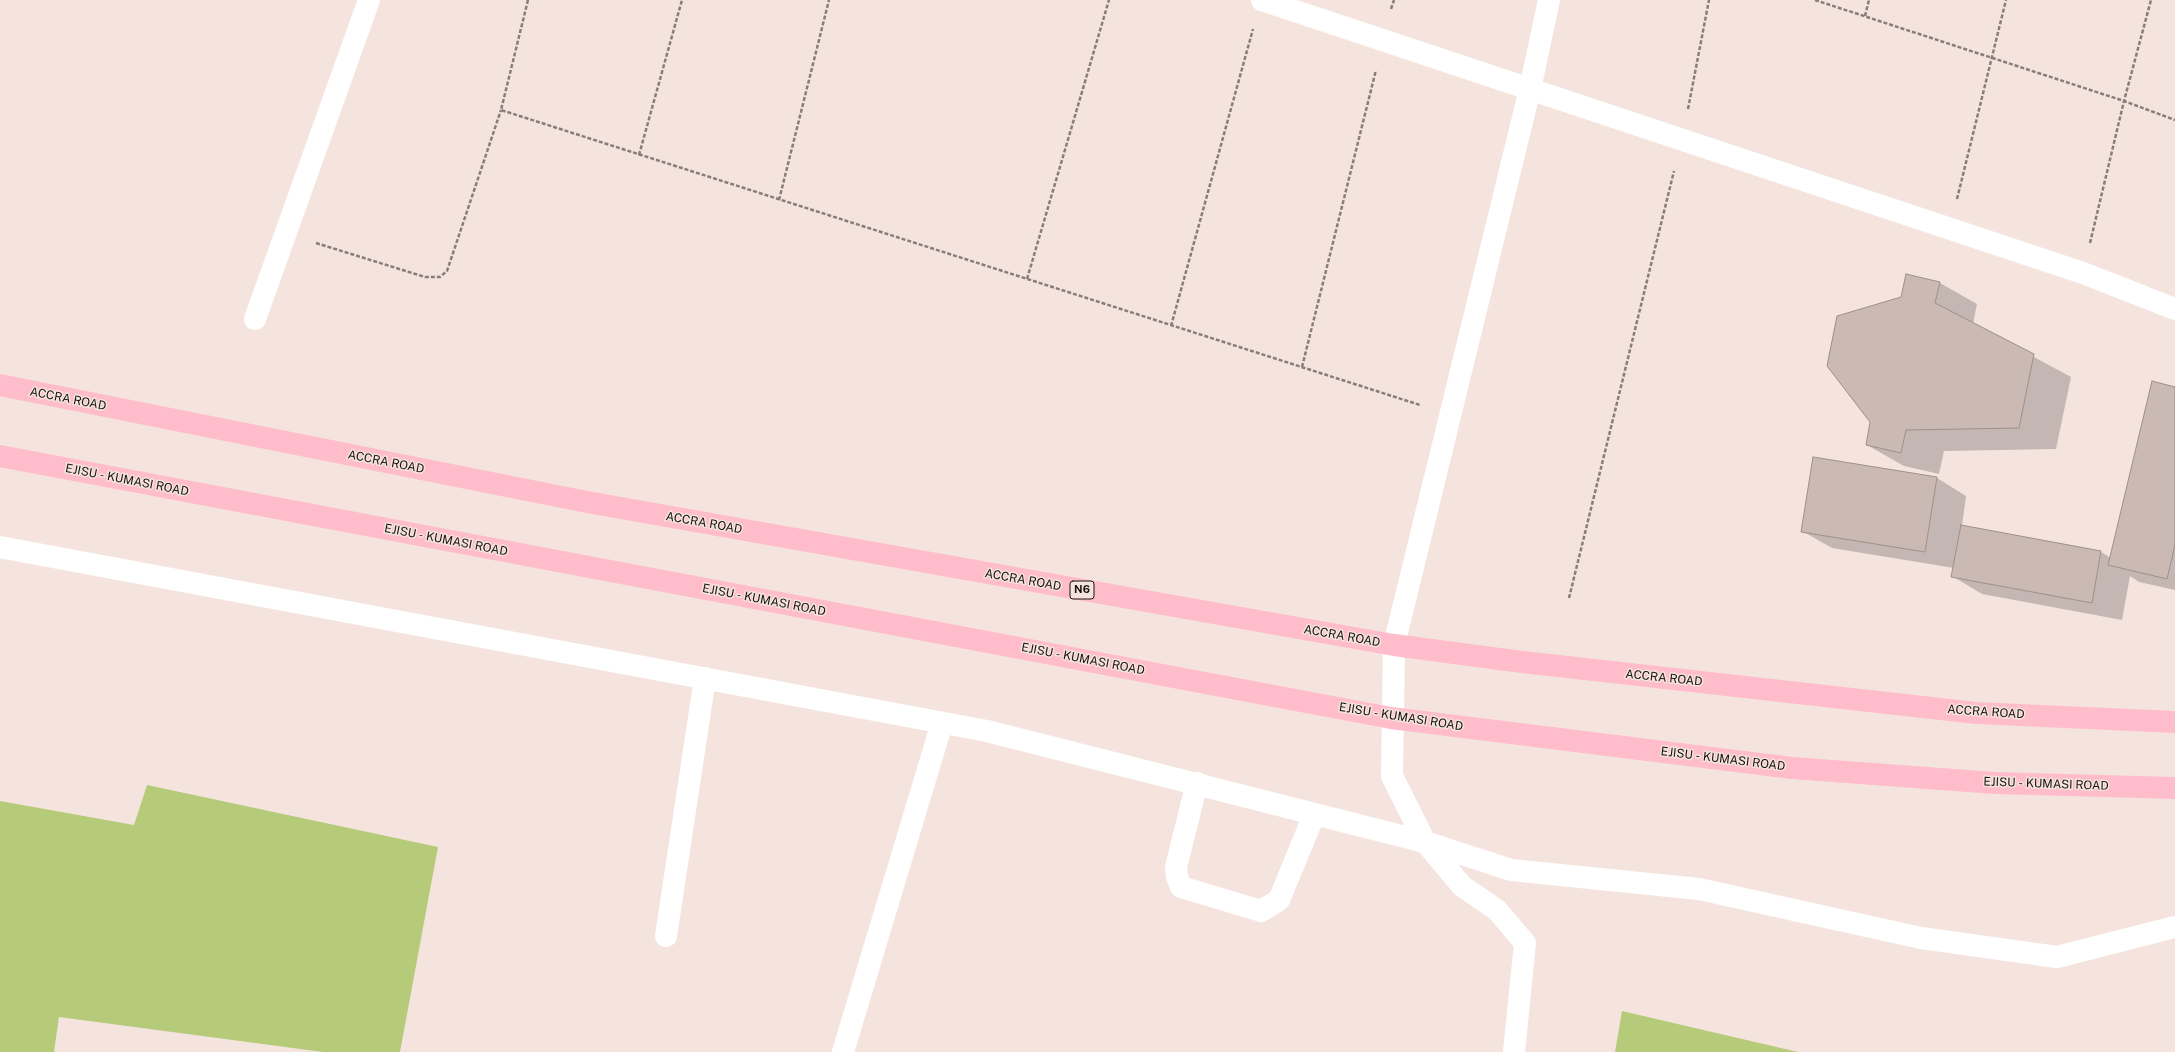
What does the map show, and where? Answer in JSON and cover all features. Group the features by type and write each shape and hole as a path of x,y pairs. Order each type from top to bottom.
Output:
{"highway":[{"name":"ACCRA ROAD","path":"0,385 587,502 1394,645 1514,661 1976,713 2175,722"},
{"name":"EJISU - KUMASI ROAD","path":"0,456 1392,718 1792,768 1996,783 2175,788"}],"street":[{"path":"255,320 369,0"},
{"path":"1262,0 2083,273 2175,309"},
{"path":"1514,1052 1525,943 1497,910 1462,886 1425,842 1392,776 1394,645 1530,89 1549,0"},
{"path":"0,547 987,731 1198,783 1314,815 1425,842 1512,870 1699,889 1921,938 2057,957 2175,927"},
{"path":"666,936 705,678"},
{"path":"844,1052 942,723"},
{"path":"1198,783 1176,867 1177,878 1181,887 1260,911 1279,900 1314,815"}],"path":[{"path":"286,233 425,277 440,277 447,271 501,110 528,0"},
{"path":"639,155 682,0"},
{"path":"779,200 829,0"},
{"path":"1027,279 1109,0"},
{"path":"1302,367 1394,0"},
{"path":"1569,598 1682,139 1709,0"},
{"path":"1815,0 2124,100 2175,120"},
{"path":"1865,16 1869,0"},
{"path":"1949,228 2006,0"},
{"path":"2083,273 2124,100 2151,0"},
{"path":"1171,326 1254,23"},
{"path":"501,110 1451,415"}],"green space":[{"path":"147,785 438,847 400,1052 323,1052 59,1017 54,1052 0,1052 0,801 134,825"},
{"path":"1622,1011 1798,1052 1615,1052"}],"building":[{"path":"1906,274 1940,282 1935,303 2034,354 2019,428 1906,430 1901,453 1866,445 1870,422 1827,366 1837,316 1901,297"},
{"path":"2152,381 2175,387 2175,545 2167,579 2108,565"},
{"path":"1813,457 1937,477 1925,552 1801,532"},
{"path":"1961,525 2101,551 2092,603 1951,577"}]}
